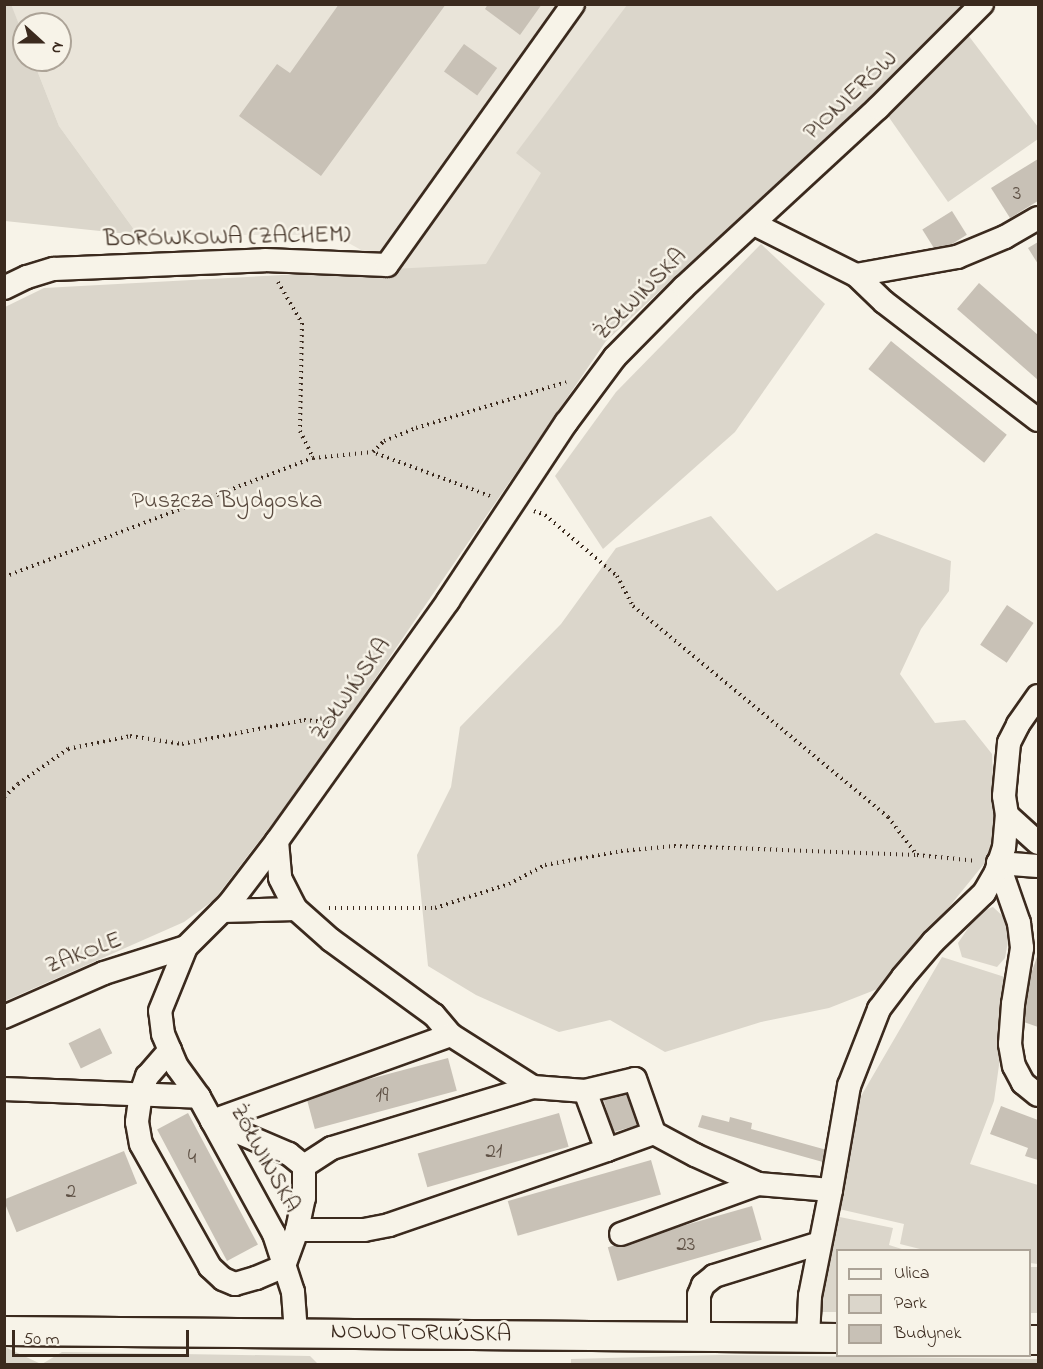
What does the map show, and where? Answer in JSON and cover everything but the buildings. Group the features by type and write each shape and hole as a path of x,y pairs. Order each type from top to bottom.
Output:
{"main road":[{"name":"NOWOTORUŃSKA","path":"4,1331 836,1338"}],"street":[{"name":"BORÓWKOWA (ZACHEM)","path":"4,288 27,277 54,269 265,260 387,265 573,4"},
{"name":"PIONIERÓW","path":"754,224 886,100 982,4"},
{"path":"856,274 957,257 1005,237 1038,218"},
{"path":"754,224 856,274 884,302 1038,420"},
{"name":"ŻÓŁWIŃSKA","path":"296,1333 293,1293 274,1234 199,1097 177,1067 163,1034 160,1011 186,947 222,911 276,841 360,725 605,370 684,287 754,224"},
{"path":"808,1338 810,1296 849,1086 879,1009 933,942 984,892 999,863 1004,848 1007,815 1004,796 1009,743 1038,696"},
{"path":"1007,815 1038,843"},
{"path":"276,841 280,878 296,909 331,940 434,1015 451,1035 533,1087"},
{"path":"999,863 1038,866"},
{"path":"999,863 1019,923 1022,948 1012,1004 1010,1044 1014,1066 1023,1083 1038,1095"},
{"path":"222,911 296,909"},
{"name":"ZAKOLE","path":"4,1017 104,973 186,947"},
{"path":"212,1121 451,1035"},
{"path":"170,1050 147,1076 141,1093 137,1122 141,1144 210,1267 222,1279 235,1284 284,1266 297,1230 304,1198 304,1166"},
{"path":"304,1166 332,1149 533,1087 585,1091 635,1078 654,1133 758,1184 831,1190"},
{"path":"4,1089 199,1097"},
{"path":"585,1091 608,1150"},
{"path":"212,1121 289,1154 304,1166"},
{"path":"297,1230 364,1230 389,1225 654,1133"},
{"path":"621,1234 758,1184"},
{"path":"699,1337 699,1295 703,1285 714,1276 820,1243"}],"path":[{"path":"265,260 302,323 300,431 313,458"},
{"path":"374,452 384,441 416,428 605,370"},
{"path":"4,577 313,458 374,452 545,515 617,576 633,606 888,817 917,855"},
{"path":"4,797 18,784 68,749 130,736 182,744 304,720 360,725"},
{"path":"296,909 435,908 509,884 545,865 621,851 674,846 917,855 999,863"}],"shaded area":[{"path":"11,5 969,5 606,341 366,275 363,251 334,235 138,235 59,126 38,72 72,72 72,12 14,12"}],"green space":[{"path":"11,4 14,12 12,12 12,72 38,72 59,126 138,235 5,221 4,5"},
{"name":"Puszcza Bydgoska","path":"627,5 969,5 606,341 305,781 214,900 184,922 5,1001 5,307 44,288 486,264 541,173 516,153"},
{"path":"968,35 1038,127 1038,139 948,202 888,116"},
{"path":"761,244 825,304 735,432 603,549 555,476 616,392"},
{"path":"711,516 777,591 876,533 951,561 949,591 921,629 900,674 935,723 965,720 992,754 996,849 885,986 829,1008 761,1022 665,1052 610,1020 559,1032 476,995 428,966 417,855 451,787 460,727 561,624 616,548"},
{"path":"993,907 1007,920 1009,936 1005,958 997,967 962,957 958,943 979,912"},
{"path":"942,957 1011,979 994,1101 970,1164 1038,1185 1038,1264 1031,1263 1031,1249 920,1249 900,1244 904,1224 839,1209 857,1103"},
{"path":"835,1216 893,1228 889,1245 902,1249 836,1249 836,1312 820,1312 819,1300"},
{"path":"1031,1267 1038,1267 1038,1313 1031,1313"},
{"path":"5,1347 41,1364 5,1364"},
{"path":"62,1352 310,1356 318,1364 42,1364"},
{"path":"720,1355 1038,1359 1038,1364 571,1364 571,1359"}]}
